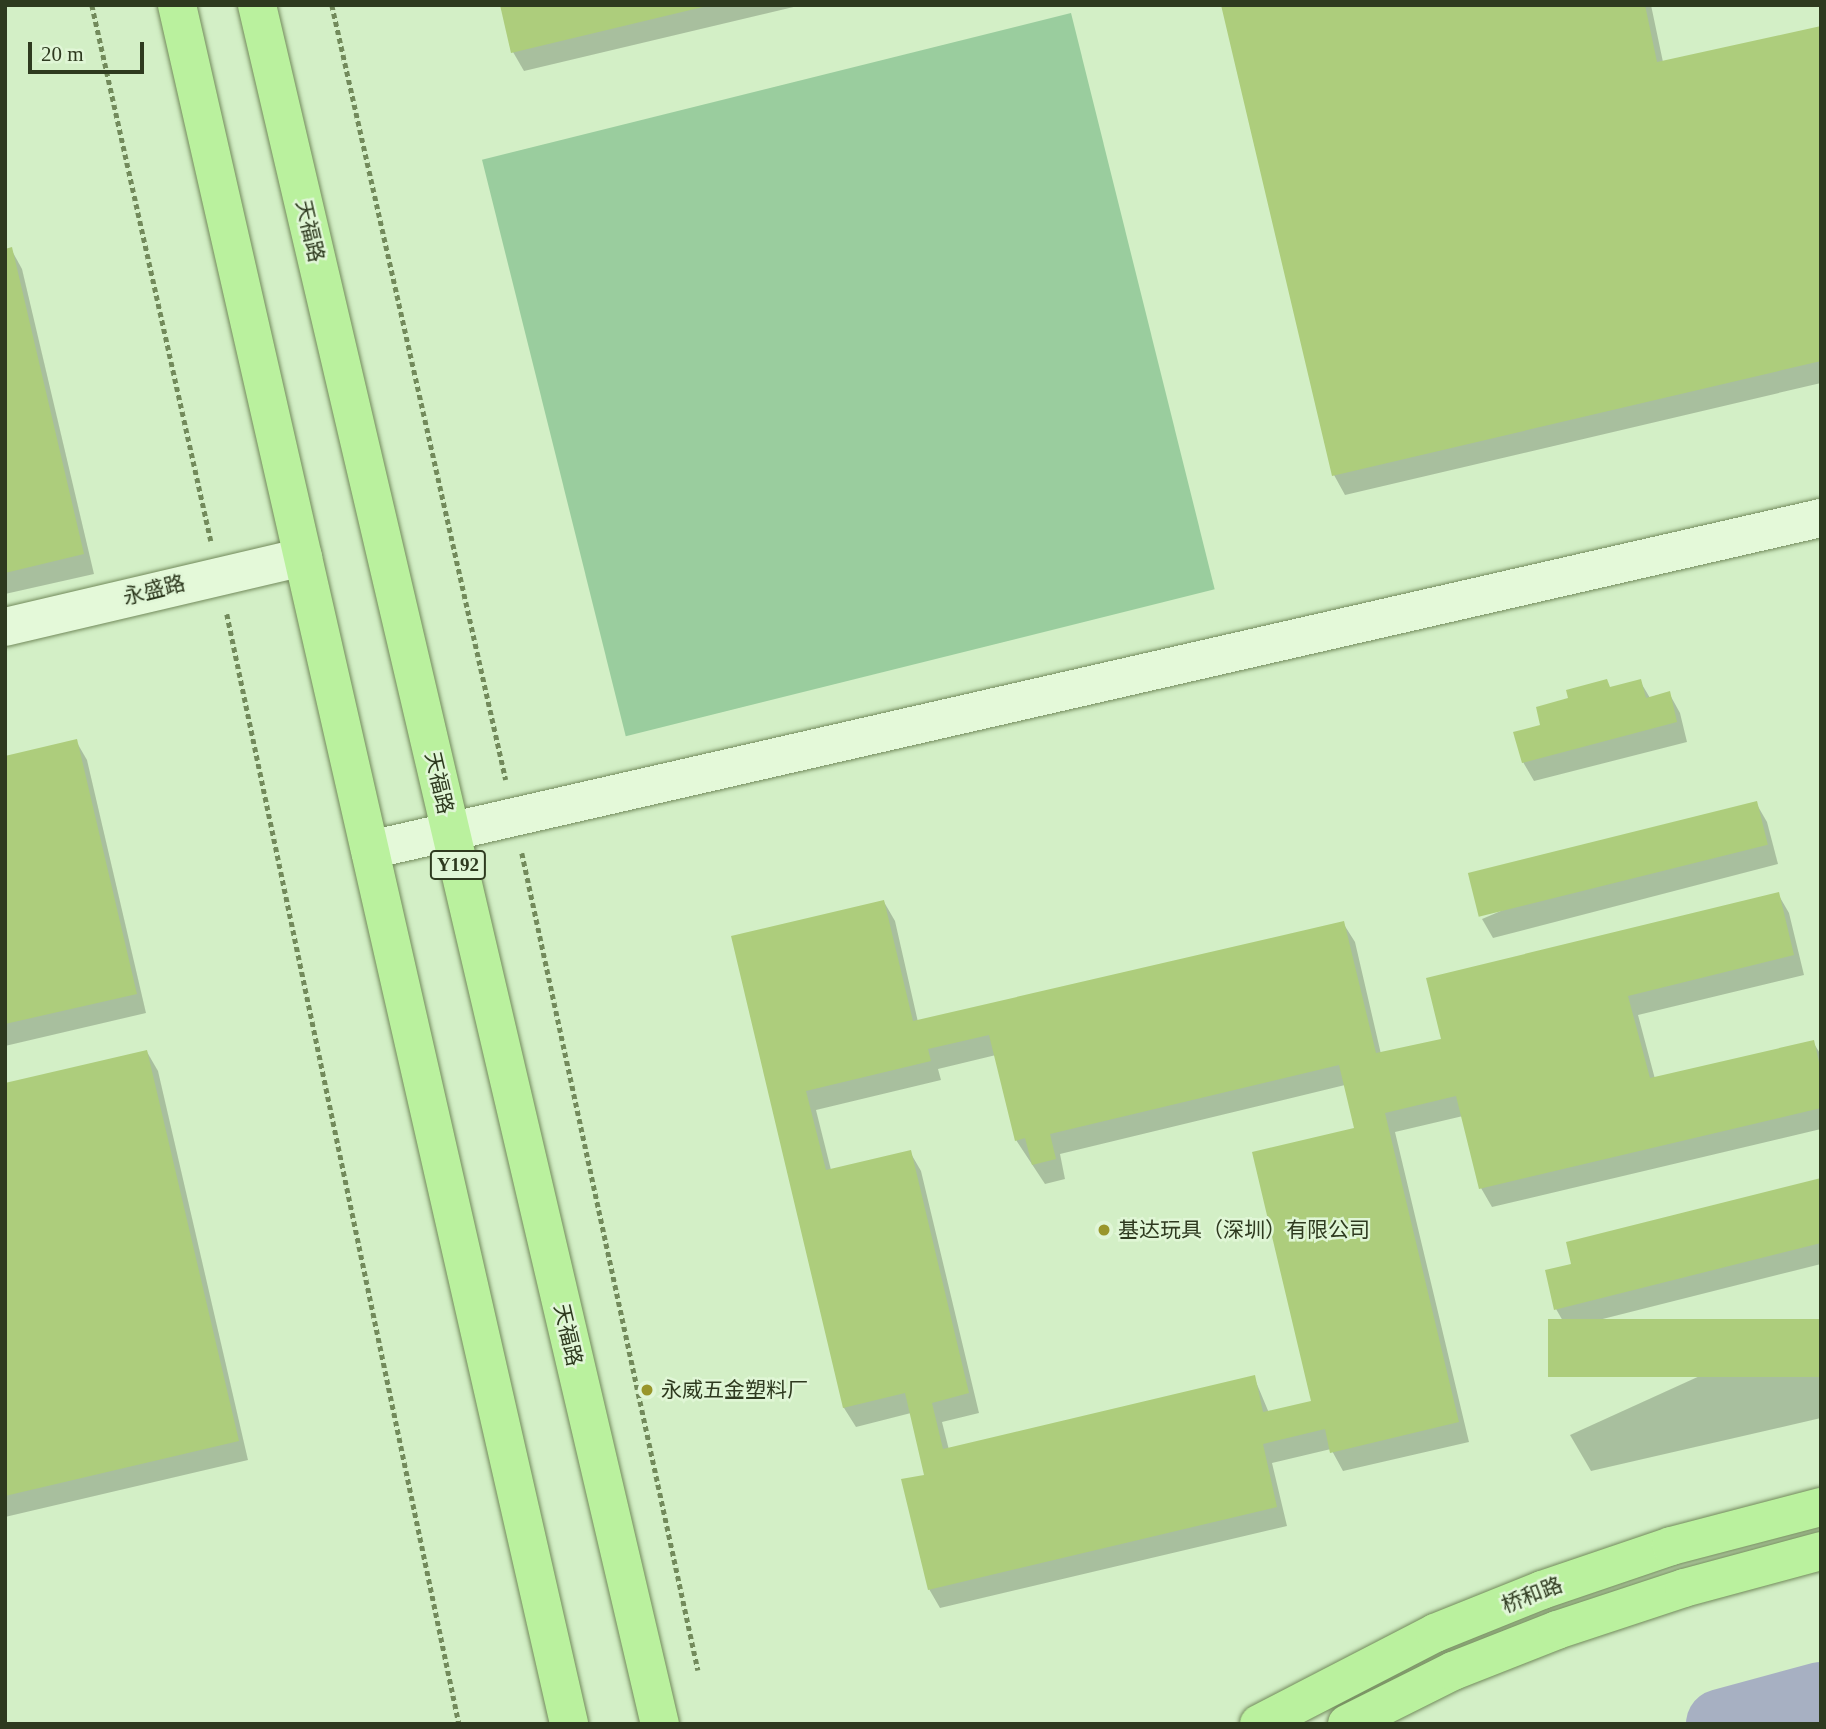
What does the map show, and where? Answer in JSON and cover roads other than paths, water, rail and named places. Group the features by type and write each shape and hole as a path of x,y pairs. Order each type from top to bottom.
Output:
{"main road":[{"path":"177,5 569,1724"},
{"name":"天福路","path":"257,5 660,1720"},
{"name":"桥和路","path":"1259,1724 1435,1633 1542,1590 1671,1546 1821,1507"},
{"name":"桥和路","path":"1347,1724 1453,1671 1557,1630 1684,1588 1821,1551"}],"street":[{"path":"370,850 1821,518"},
{"name":"永盛路","path":"5,627 219,574 303,557"}],"waterway":[{"path":"1721,1724 1821,1697"}],"place":[{"name":"基达玩具（深圳）有限公司","path":"1104,1230"},
{"name":"永威五金塑料厂","path":"647,1390"}]}
